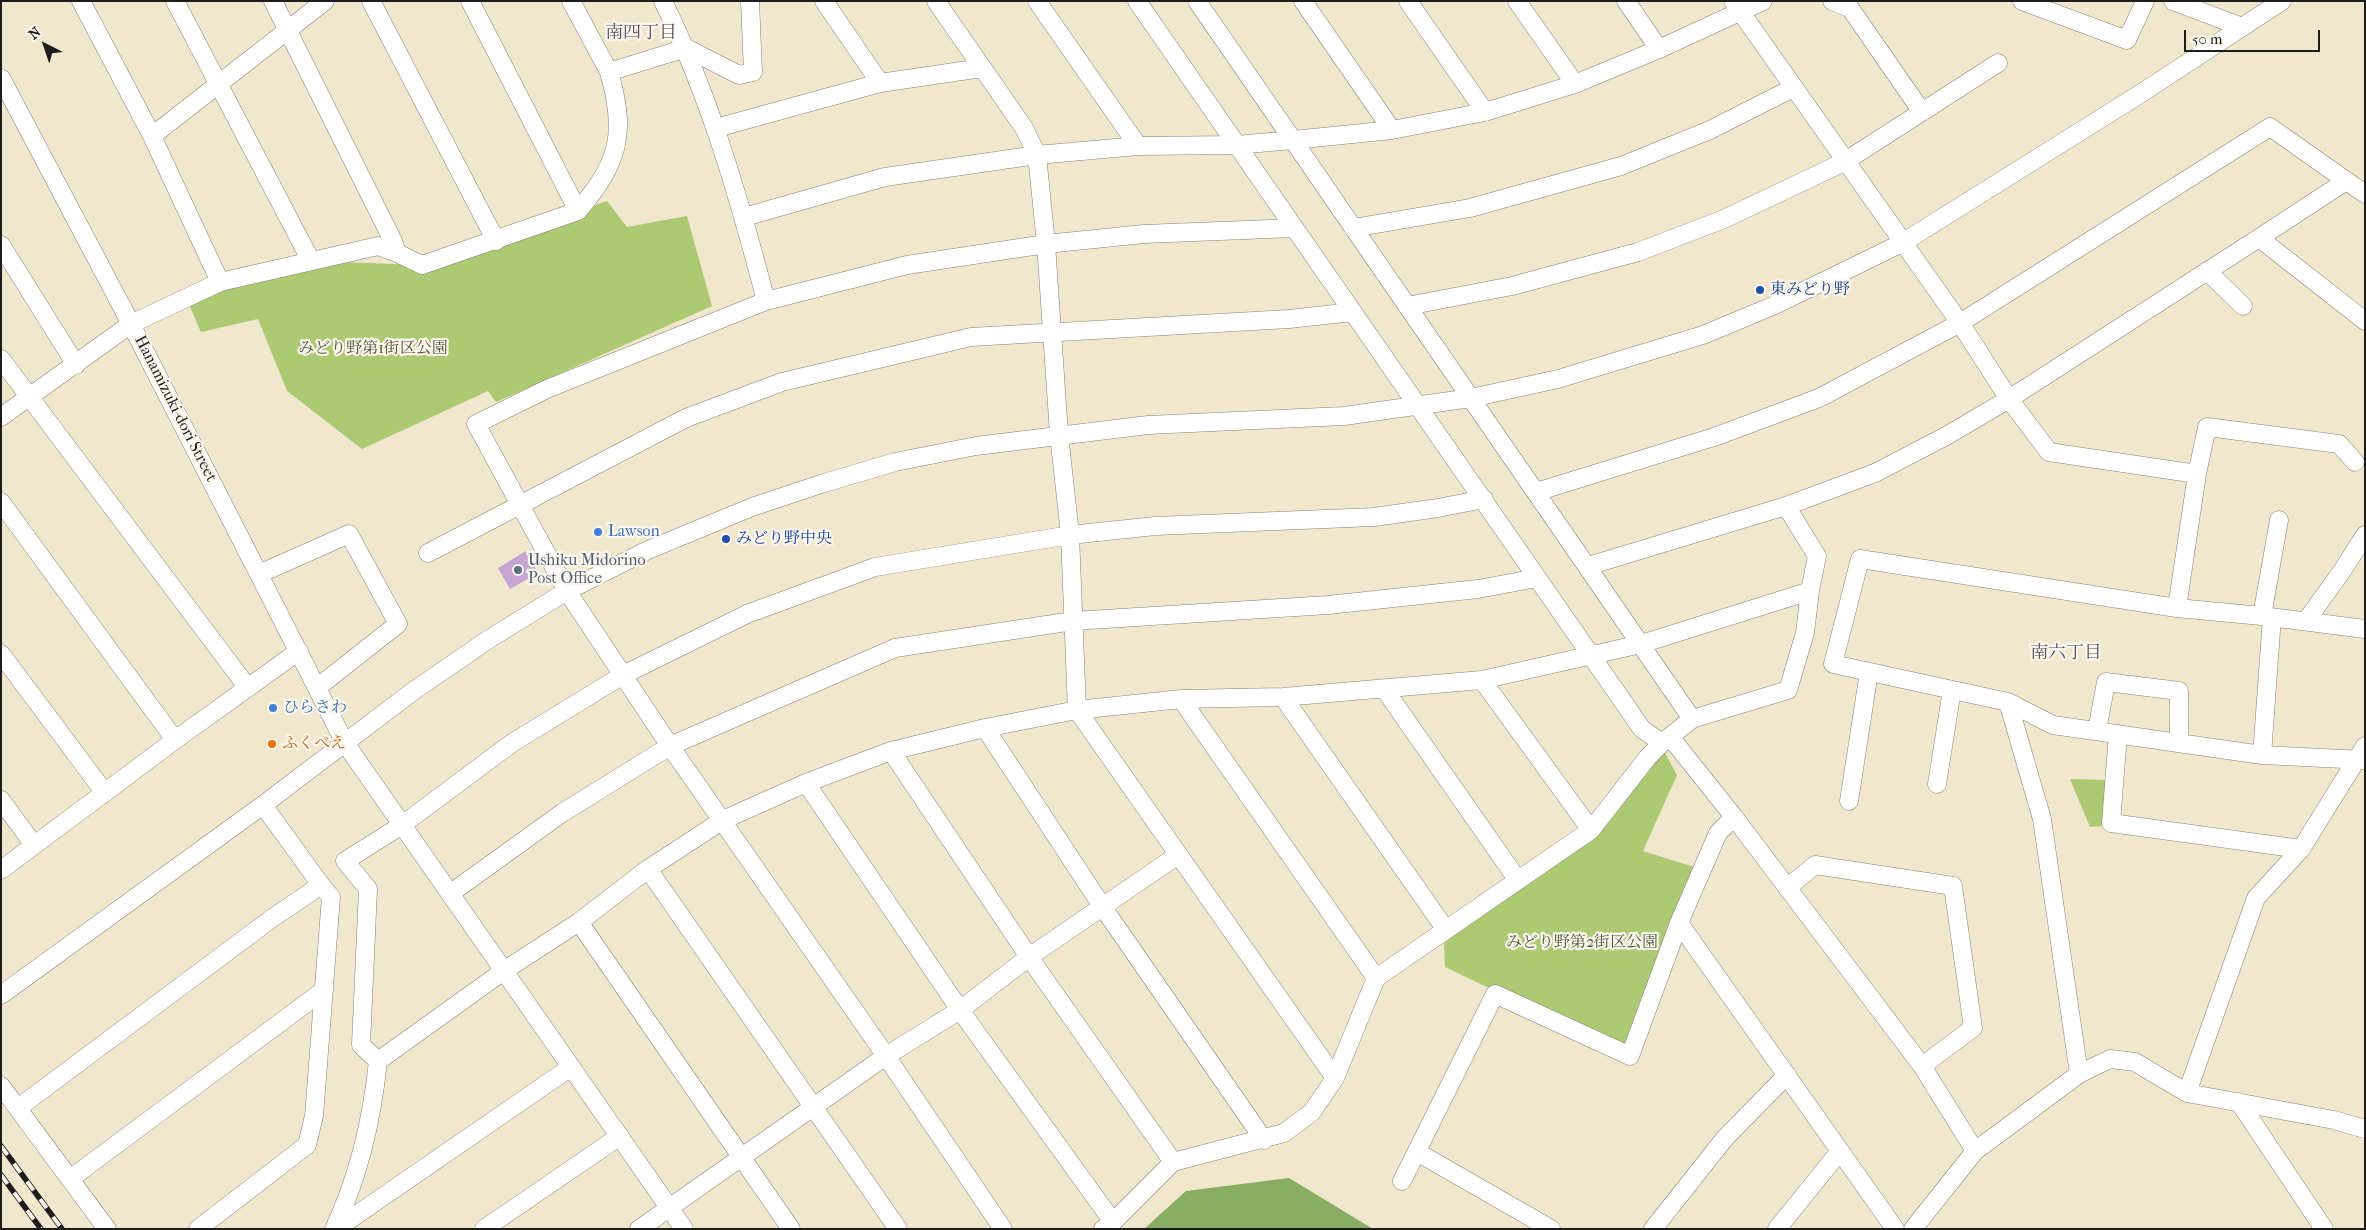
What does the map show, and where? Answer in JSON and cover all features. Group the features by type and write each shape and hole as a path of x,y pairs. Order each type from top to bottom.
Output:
{"street":[{"path":"81,1 152,136 220,282"},
{"path":"175,1 310,261"},
{"path":"273,1 397,253"},
{"path":"152,136 325,1"},
{"path":"371,1 496,241"},
{"path":"470,1 578,211"},
{"path":"1,417 131,324 220,282 378,246 422,265 496,241 578,211 598,187 617,147 618,103 609,72 571,1"},
{"path":"663,1 686,48 716,128 744,217 766,302"},
{"path":"609,72 686,48 739,75 753,72 750,1"},
{"path":"824,1 880,83"},
{"path":"936,1 1024,128 1037,155 1053,331 1059,434 1070,535 1077,710 1335,1078"},
{"path":"1037,1 1138,146"},
{"path":"1137,1 1642,729 1666,740 1734,817 1922,1066 1975,1151"},
{"path":"1197,1 1692,719"},
{"path":"1303,1 1392,130"},
{"path":"1408,1 1485,112"},
{"path":"1517,1 1575,84"},
{"path":"1626,1 1659,49"},
{"path":"744,217 886,177 1037,155 1138,146 1236,145 1293,140 1392,130 1485,112 1575,84 1659,49 1736,6 1763,1"},
{"path":"1832,1 1850,8 1922,112"},
{"path":"2022,1 2128,40 2145,1"},
{"path":"2174,1 2242,27"},
{"path":"1,996 263,805 412,692 489,639 567,591 648,550 752,507 895,462 976,446 1059,434 1148,425 1344,416 1471,398 1558,379 1703,335 1775,305 1902,244 2282,1"},
{"path":"1736,6 1844,162 1960,323 2009,399 2049,452 2196,474"},
{"path":"1407,306 1512,286 1638,252 1724,219 1844,162 1998,63"},
{"path":"716,128 880,83 982,68"},
{"name":"Hanamizuki-dori Street","path":"1,78 131,324 345,743 452,893 684,1229"},
{"path":"1353,228 1470,208 1621,166 1710,130 1793,88"},
{"path":"1536,492 1714,437 1819,398 1960,323 2270,127 2365,194"},
{"path":"1588,566 1786,506 1874,473 1946,436 2009,399 2346,181"},
{"path":"1003,1229 886,1056 670,746 567,591 476,424 547,389 766,302 907,265 1046,244 1144,234 1295,228"},
{"path":"2259,238 2365,321"},
{"path":"1,245 76,365"},
{"path":"2207,272 2243,306"},
{"path":"428,553 518,504 686,418 782,382 971,336 1289,319 1354,312"},
{"path":"1,359 248,688"},
{"path":"2176,608 2196,474 2207,427 2339,444 2356,462"},
{"path":"378,1061 361,1045 368,889 345,861 402,825 512,743 623,675 747,614 875,567 1070,535 1155,526 1374,516 1438,508 1484,499"},
{"path":"1,502 175,740"},
{"path":"806,783 1108,1225 1173,1162 1264,1140 1284,1133 1312,1112 1335,1078 1376,978 1517,879 1591,830 1648,757 1692,719 1788,690 1805,633 1810,591 1817,556 1786,506"},
{"path":"2262,755 2267,616 2279,520"},
{"path":"260,574 349,534 398,624 318,687"},
{"path":"2306,621 2365,535"},
{"path":"2362,756 2262,755 2053,725 2008,702 1833,664 1860,559 2176,608 2267,616 2365,629"},
{"path":"452,893 562,813 670,746 895,648 1073,621 1337,604 1478,590 1537,578"},
{"path":"335,1229 350,1195 373,1109 378,1061 505,970 579,922 648,869 723,820 806,783 891,752 985,728 1077,710 1181,699 1283,698 1482,680 1641,644 1810,591"},
{"path":"1,870 175,740 299,651"},
{"path":"1,654 105,793"},
{"path":"1849,801 1870,672"},
{"path":"1482,680 1591,830"},
{"path":"2098,731 2106,682 2179,691 2180,743"},
{"path":"1385,690 1517,879"},
{"path":"1937,784 1952,690"},
{"path":"1283,698 1446,930"},
{"path":"1181,699 1376,978"},
{"path":"2008,702 2042,819 2079,1074"},
{"path":"985,728 1102,906 1264,1140"},
{"path":"2118,734 2111,823 2301,850"},
{"path":"891,752 1029,957 1173,1162"},
{"path":"2187,1093 2256,898 2301,850 2362,756"},
{"path":"1,800 34,845"},
{"path":"198,1229 307,1145 314,1116 331,897 263,805"},
{"path":"1402,1181 1495,994 1630,1056 1679,922 1718,832 1734,817"},
{"path":"639,1229 886,1056 960,1010 1029,957 1178,855"},
{"path":"1787,888 1815,865 1953,886 1972,1028 1922,1066"},
{"path":"648,869 898,1229"},
{"path":"18,1108 271,919 321,885"},
{"path":"579,922 791,1229"},
{"path":"1679,922 1894,1229"},
{"path":"70,1179 324,990"},
{"path":"1913,1229 1975,1151 2079,1074 2110,1059 2135,1062 2187,1093 2334,1120 2365,1129"},
{"path":"335,1229 571,1067"},
{"path":"1653,1229 1725,1138 1786,1075"},
{"path":"1,1086 107,1229"},
{"path":"2239,1102 2324,1229"},
{"path":"484,1229 620,1136"},
{"path":"1777,1229 1840,1151"},
{"path":"1417,1152 1551,1229"}],"green space":[{"name":"みどり野第1街区公園","path":"607,201 627,227 687,216 712,306 496,402 488,391 362,449 287,391 258,319 201,332 188,302 234,282 311,261 422,265"},
{"name":"みどり野第2街区公園","path":"1664,751 1677,775 1643,851 1694,867 1696,876 1625,1053 1445,967 1444,943 1560,860"},
{"path":"2070,779 2106,780 2102,826 2090,827"},
{"path":"1289,1178 1373,1229 1145,1228 1186,1191"}],"building":[{"path":"526,551 538,573 510,589 498,568"}],"railway":[{"path":"1,1146 62,1229"},
{"path":"1,1175 41,1229"}],"place":[{"name":"東みどり野","path":"1760,290"},
{"name":"Lawson","path":"598,532"},
{"name":"みどり野中央","path":"726,539"},
{"name":"Ushiku Midorino Post Office","path":"518,570"},
{"name":"ひらさわ","path":"273,708"},
{"name":"ふくべえ","path":"272,744"}],"district":[{"name":"南四丁目","path":"641,34"},
{"name":"南六丁目","path":"2066,654"}]}
